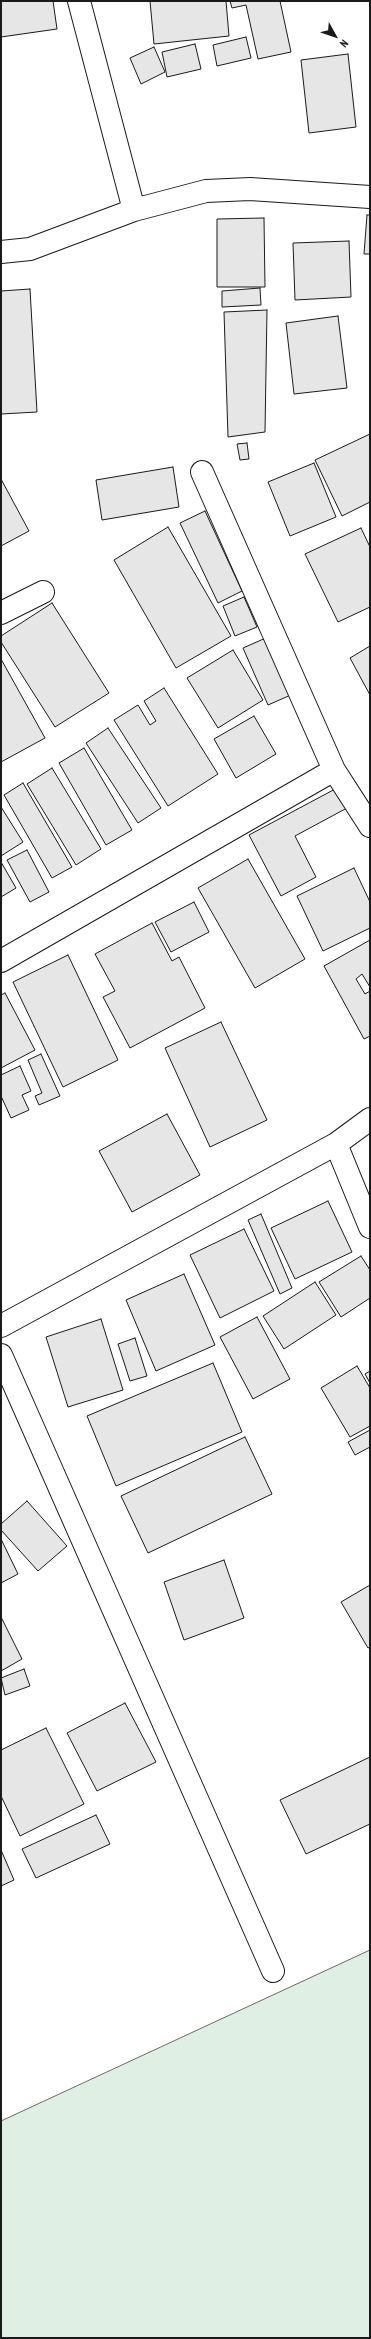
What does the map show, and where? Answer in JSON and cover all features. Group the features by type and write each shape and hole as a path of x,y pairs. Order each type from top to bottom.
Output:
{"street":[{"path":"79,1 134,210"},
{"path":"1,252 30,249 134,210 206,191 250,189 370,197"},
{"path":"202,472 334,770 370,826"},
{"path":"1,613 43,592"},
{"path":"1,961 334,770"},
{"path":"1,1326 336,1144 370,1119"},
{"path":"336,1144 370,1227"},
{"path":"1,1355 273,1971"}],"green space":[{"path":"370,1950 370,2338 1,2338 1,2121"}],"building":[{"path":"1,1 53,1 57,29 1,37"},
{"path":"150,1 226,1 229,36 154,44"},
{"path":"230,1 280,1 291,52 258,59 246,5 232,8"},
{"path":"246,37 251,58 217,66 213,45"},
{"path":"195,44 201,69 167,77 162,52"},
{"path":"154,47 165,72 141,84 130,58"},
{"path":"348,54 356,127 309,133 301,60"},
{"path":"367,215 370,215 370,254 364,254"},
{"path":"264,218 265,287 217,287 217,219"},
{"path":"349,241 351,297 295,300 293,243"},
{"path":"260,288 261,305 222,307 222,291"},
{"path":"30,289 37,412 1,414 1,291"},
{"path":"267,310 265,432 228,437 224,312"},
{"path":"338,316 347,388 294,394 286,323"},
{"path":"370,434 370,502 342,516 315,460"},
{"path":"247,443 249,459 240,460 237,444"},
{"path":"314,463 336,517 290,536 268,482"},
{"path":"173,467 179,507 102,520 96,480"},
{"path":"1,479 29,531 1,546"},
{"path":"205,511 242,591 218,603 180,523"},
{"path":"168,527 231,636 176,668 114,560"},
{"path":"361,528 370,547 370,607 338,622 305,554"},
{"path":"244,597 257,627 235,636 223,606"},
{"path":"52,603 109,693 55,727 1,642 1,636"},
{"path":"268,637 293,694 268,705 243,648"},
{"path":"370,646 370,695 350,658"},
{"path":"233,650 263,700 218,728 187,678"},
{"path":"1,659 45,738 1,762"},
{"path":"164,688 218,774 168,806 114,720 138,705 150,725 156,721 144,701"},
{"path":"254,716 276,754 236,778 214,739"},
{"path":"108,728 161,808 138,823 86,743"},
{"path":"84,748 132,830 106,845 59,763"},
{"path":"52,768 101,849 76,865 27,784"},
{"path":"23,783 72,867 52,878 4,795"},
{"path":"337,788 347,808 295,836 316,877 281,896 249,835"},
{"path":"1,807 23,842 1,856"},
{"path":"27,850 49,892 30,902 7,860"},
{"path":"248,859 305,959 255,988 198,888"},
{"path":"1,862 16,888 1,897"},
{"path":"354,868 370,902 370,928 323,951 297,896"},
{"path":"194,902 209,932 171,952 155,922"},
{"path":"152,923 172,961 179,957 205,1008 130,1048 103,997 115,991 95,954"},
{"path":"370,940 370,987 362,974 356,979 365,994 370,991 370,1036 364,1039 324,966"},
{"path":"68,955 118,1060 63,1087 13,982"},
{"path":"5,993 35,1050 1,1068 1,995"},
{"path":"221,1022 267,1120 210,1147 165,1048"},
{"path":"41,1054 60,1096 39,1105 35,1096 42,1093 28,1060"},
{"path":"20,1066 31,1091 22,1095 29,1110 11,1118 1,1096 1,1075"},
{"path":"167,1114 200,1175 132,1212 99,1151"},
{"path":"328,1201 352,1252 295,1279 271,1228"},
{"path":"261,1214 292,1288 280,1294 248,1220"},
{"path":"244,1229 274,1291 220,1318 190,1255"},
{"path":"361,1256 370,1270 370,1298 341,1317 319,1282"},
{"path":"184,1274 215,1345 156,1371 126,1300"},
{"path":"315,1282 336,1315 284,1349 263,1316"},
{"path":"257,1317 290,1379 253,1399 220,1337"},
{"path":"101,1319 123,1390 68,1407 46,1337"},
{"path":"135,1338 147,1376 130,1381 118,1344"},
{"path":"213,1363 242,1432 116,1486 87,1416"},
{"path":"357,1366 370,1388 370,1426 350,1437 321,1388"},
{"path":"370,1371 370,1383 365,1374"},
{"path":"370,1430 370,1447 355,1455 348,1442"},
{"path":"245,1437 272,1494 148,1553 121,1496"},
{"path":"27,1501 67,1546 38,1571 1,1530 1,1524"},
{"path":"1,1539 18,1574 1,1583"},
{"path":"224,1560 244,1618 184,1640 164,1582"},
{"path":"370,1585 370,1647 368,1648 341,1602"},
{"path":"1,1617 22,1659 1,1671"},
{"path":"24,1669 30,1686 5,1695 1,1678"},
{"path":"125,1703 156,1762 97,1791 67,1733"},
{"path":"46,1728 84,1804 20,1836 1,1796 1,1750"},
{"path":"370,1757 370,1824 306,1854 280,1800"},
{"path":"96,1815 110,1844 36,1878 22,1849"},
{"path":"1,1850 14,1880 1,1886"}]}
